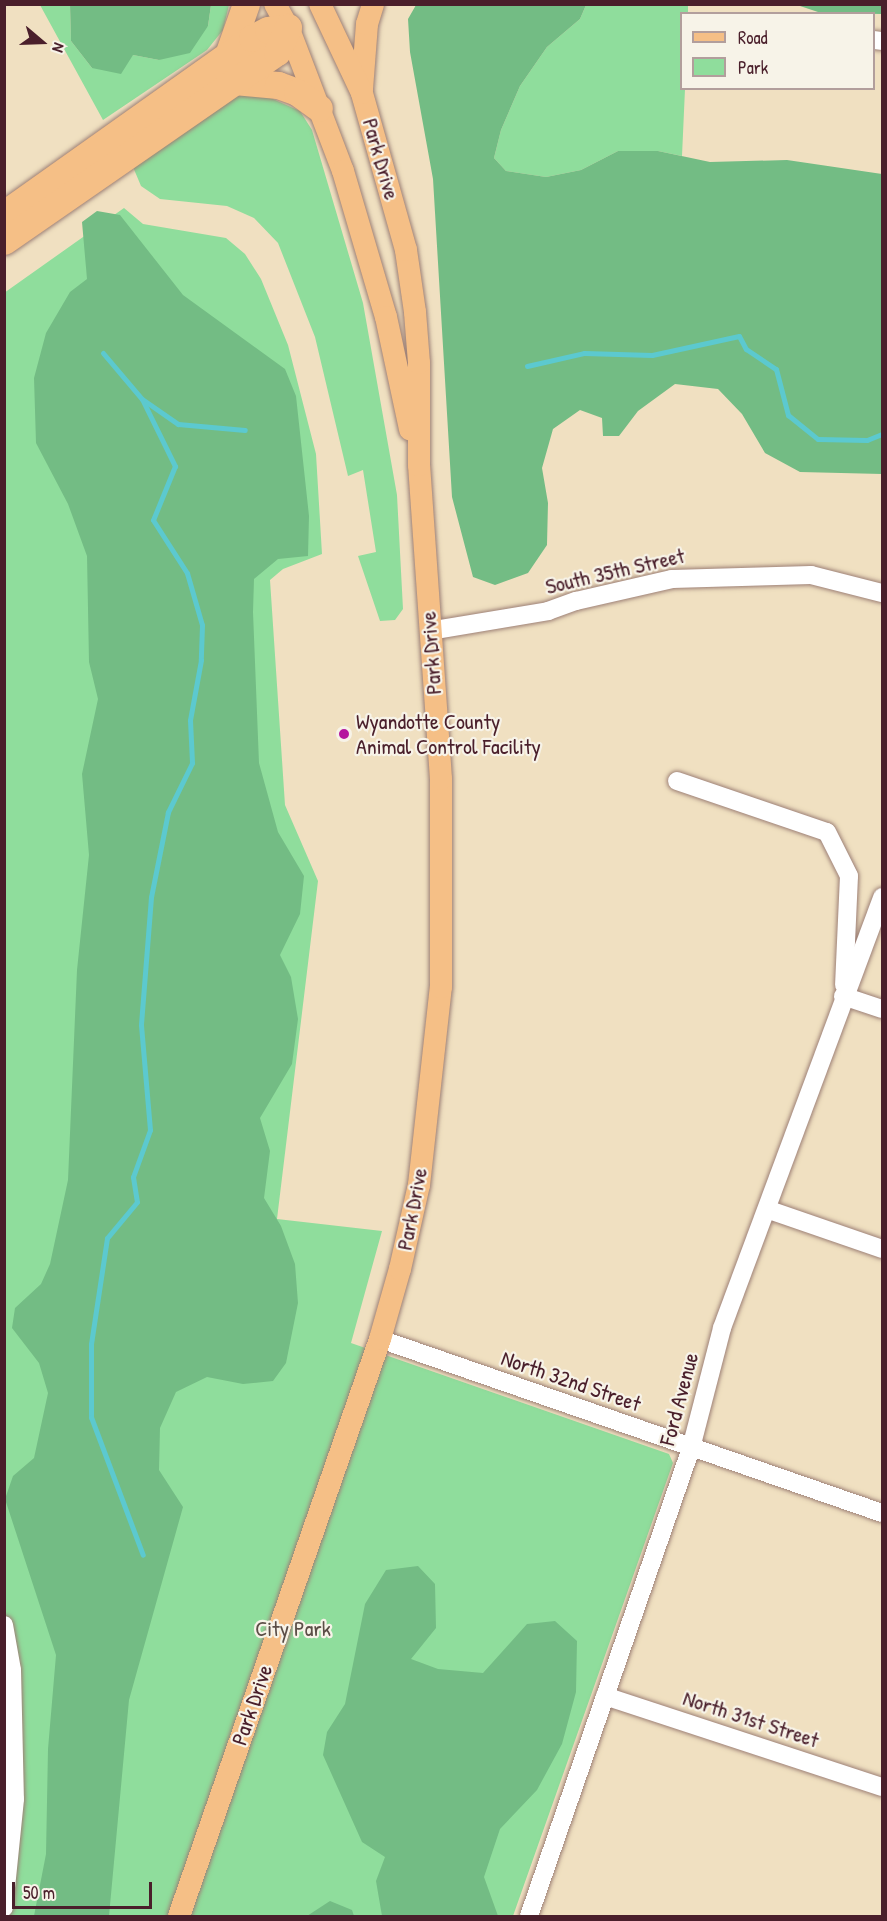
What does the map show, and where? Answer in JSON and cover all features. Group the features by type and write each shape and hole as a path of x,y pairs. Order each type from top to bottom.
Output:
{"highway":[{"path":"228,55 246,4"},
{"path":"4,240 43,199 196,92 228,55 268,30 281,16"},
{"path":"196,92 234,81 277,51 281,16"},
{"path":"234,81 278,85 297,92 320,108"},
{"path":"4,214 43,199"}],"main road":[{"path":"362,93 367,24 373,4"},
{"path":"281,16 320,5"},
{"name":"Park Drive","path":"178,1917 380,1339 419,1185 441,987 441,779 419,465 419,363 407,261 362,93 320,5"},
{"name":"Park Drive","path":"281,16 320,108 343,171 386,317 419,465"}],"street":[{"name":"South 35th Street","path":"429,631 548,611 576,601 672,579 811,575 882,593"},
{"path":"677,781 827,832 849,876 843,996 882,1010"},
{"name":"Ford Avenue","path":"529,1917 691,1448 722,1328 751,1245 769,1210 843,996 882,897"},
{"path":"769,1210 882,1250"},
{"name":"North 32nd Street","path":"380,1339 882,1514"},
{"path":"4,1625 12,1670 15,1799 4,1907"},
{"name":"North 31st Street","path":"605,1696 882,1787"}],"green space":[{"path":"70,4 211,5 208,26 190,53 159,60 133,55 121,74 92,68 71,41"},
{"path":"40,5 70,5 71,41 92,68 133,55 159,60 208,26 211,5 229,5 223,30 207,50 103,120"},
{"path":"416,5 586,5 580,19 547,47 520,86 501,130 494,158 506,171 546,177 581,170 618,151 658,151 710,162 787,160 882,174 882,474 800,472 765,453 742,414 718,389 675,384 638,411 619,436 603,436 602,418 580,410 553,429 542,468 548,503 547,545 528,573 495,585 473,577 452,497 433,179 410,52 408,19"},
{"path":"586,5 688,5 688,12 680,12 680,90 685,90 682,156 658,151 618,151 581,170 546,177 506,171 494,158 501,130 520,86 547,47 580,19"},
{"path":"797,5 882,5 882,14 818,12"},
{"path":"240,93 266,96 300,111 312,130 363,303 397,495 403,609 395,620 380,621 358,556 376,552 363,470 348,476 315,337 278,243 254,218 227,206 160,199 141,186 133,167"},
{"name":"City Park","path":"124,208 143,224 226,238 245,254 261,279 288,345 316,454 322,554 283,569 270,580 285,805 318,881 277,1219 382,1231 351,1343 669,1454 673,1463 513,1916 5,1916 4,293"},
{"path":"97,211 120,215 183,295 285,369 296,396 309,516 308,556 278,559 254,579 253,612 259,763 278,832 304,876 300,914 280,955 291,977 298,1019 292,1064 260,1118 270,1151 264,1198 281,1226 295,1264 298,1303 286,1363 273,1381 243,1384 207,1377 176,1392 160,1428 159,1470 183,1507 129,1700 109,1916 34,1916 46,1854 48,1749 56,1655 5,1499 13,1476 34,1458 48,1393 39,1363 12,1328 15,1308 41,1284 50,1264 68,1180 77,970 89,855 82,774 98,699 89,662 87,556 68,504 36,443 34,378 46,333 70,292 87,279 82,222"},
{"path":"418,1566 435,1584 436,1628 411,1659 438,1669 483,1673 527,1624 555,1621 577,1641 576,1692 562,1744 537,1790 500,1829 484,1877 498,1916 382,1916 376,1881 385,1857 362,1842 323,1755 327,1732 345,1704 365,1604 386,1570"},
{"path":"330,1901 352,1910 354,1916 307,1916"}],"waterway":[{"path":"527,366 584,353 652,355 739,336 746,349 776,369 788,415 818,439 867,440 882,434"},
{"path":"103,353 142,399 178,424 245,430"},
{"path":"142,399 175,466 153,520 187,573 202,625 201,660 190,720 192,763 168,812 151,897 141,1025 150,1130 133,1177 137,1202 107,1238 91,1344 91,1417 143,1555"}],"place":[{"name":"Wyandotte County Animal Control Facility","path":"344,734"}]}
